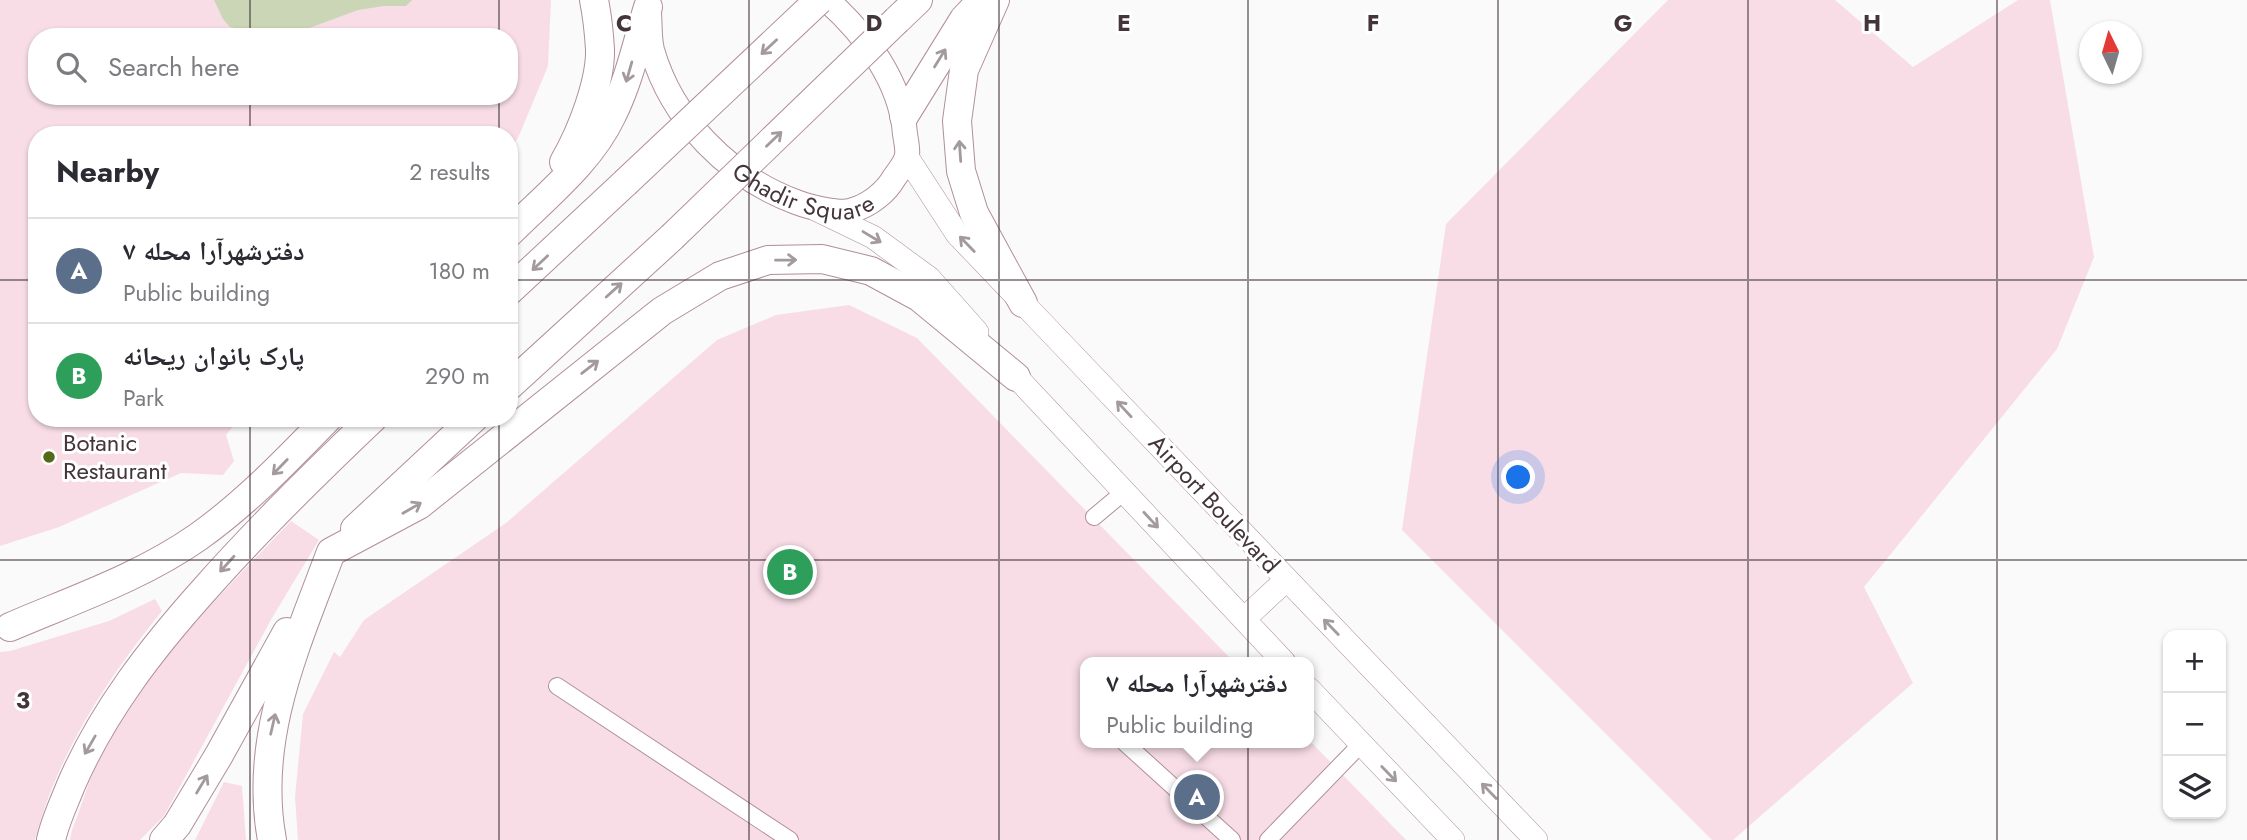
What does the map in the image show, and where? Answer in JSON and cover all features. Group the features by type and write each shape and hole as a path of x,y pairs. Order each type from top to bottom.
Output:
{"highway":[{"path":"543,199 573,146 591,100 600,51 594,0"},
{"path":"518,283 819,0"},
{"path":"518,378 672,237 918,0"},
{"path":"904,116 964,19 982,0"},
{"path":"995,0 964,70 957,121 961,171 974,213 1023,303"},
{"path":"518,224 584,158 611,118 625,85 648,2"},
{"path":"518,426 662,311 720,276 768,260 822,259 871,271 919,297 1016,377"},
{"path":"5,628 141,571 196,538 237,507 319,427"},
{"path":"51,840 83,759 118,698 168,631 241,548 364,427"},
{"path":"164,840 177,825 219,755 331,552 464,427"},
{"path":"272,840 266,811 269,740 283,683 331,552 419,505 517,427"},
{"path":"5,628 111,600 190,560 308,480"}],"main road":[{"name":"Ghadir Square","path":"648,2 652,48 664,81 694,129 729,164 777,195 811,207 852,211 886,191 907,157 904,116 891,82 876,56 853,25 827,0"},
{"name":"Airport Boulevard","path":"907,157 957,234 1536,840"},
{"path":"811,207 873,237 929,278 1016,377 1279,657"},
{"path":"1244,619 1286,580"},
{"path":"1314,694 1453,840"}],"street":[{"path":"1094,517 1124,492"},
{"path":"557,686 790,840"},
{"path":"1268,840 1360,744"},
{"path":"1131,748 1232,840"}],"shaded area":[{"path":"0,0 551,0 548,66 518,138 518,126 28,126 28,427 233,427 226,435 234,461 223,475 181,473 59,527 0,546"},
{"path":"214,0 412,0 406,6 358,10 309,28 235,28 230,27"},
{"path":"1668,0 1835,0 1913,67 2018,0 2050,0 2094,257 2057,349 1864,587 1913,683 1733,840 1712,840 1402,530 1446,224"},
{"path":"849,305 917,338 1229,657 1080,657 1080,748 1314,748 1314,745 1406,840 298,840 295,797 303,714 334,652 340,657 364,620 506,523 717,340 776,315"},
{"path":"291,521 319,540 272,618 164,816 140,840 70,840 97,764 136,696 184,635"},
{"path":"155,599 162,611 122,663 86,719 56,778 35,840 0,840 0,652 109,621"},
{"path":"224,782 242,786 246,840 195,840"}],"place":[{"name":"Botanic Restaurant","path":"49,457"},
{"name":"پارک بانوان ریحانه","path":"790,572"},
{"name":"دفترشهرآرا محله ۷","path":"1197,797"}]}
